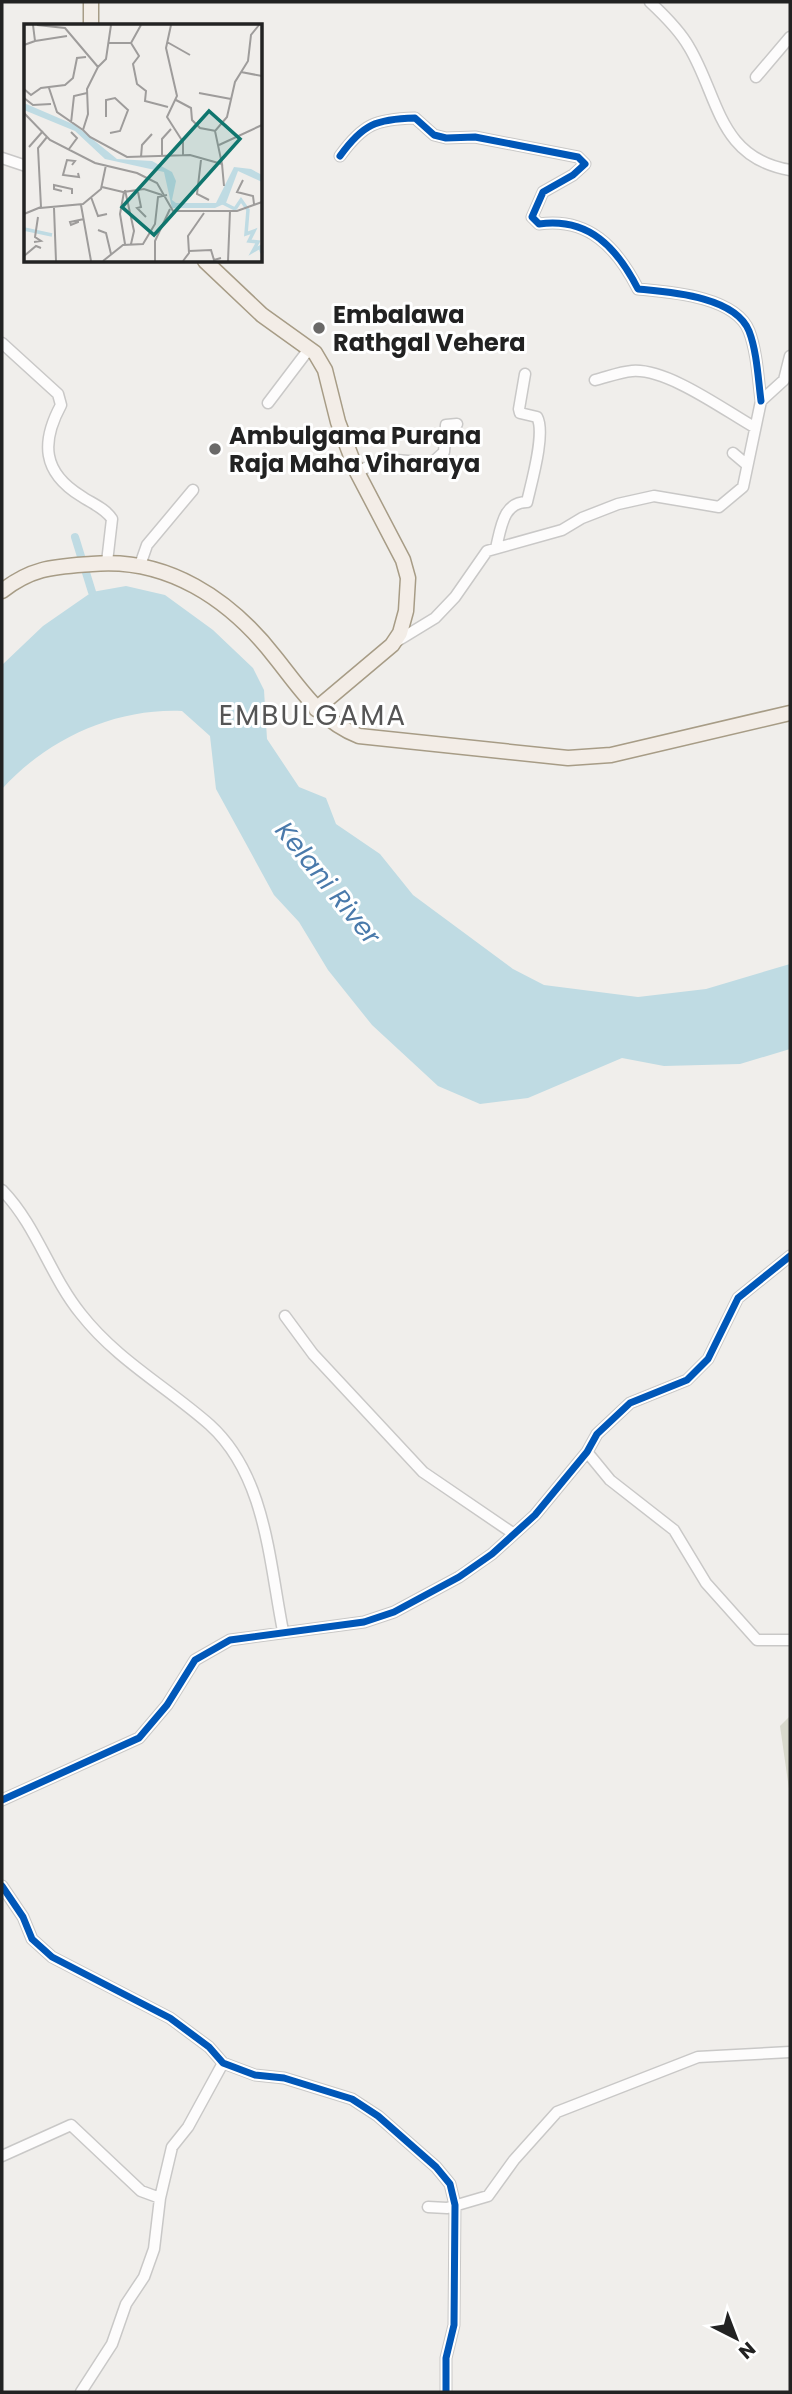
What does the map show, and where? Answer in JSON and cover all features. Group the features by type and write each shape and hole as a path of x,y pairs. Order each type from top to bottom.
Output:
{"main road":[{"path":"90,2 91,24"},
{"path":"206,262 262,315 309,349 325,370 338,422 357,471 403,560 408,578 406,611 400,633 392,645 316,709"},
{"path":"2,591 16,580 49,567 100,563 140,565 184,578 213,596 270,649 316,709 340,729 359,736 568,758 611,755 790,713"}],"street":[{"path":"650,2 688,45 703,73 714,107 738,144 774,168 790,170"},
{"path":"756,77 790,37"},
{"path":"340,156 355,136 372,124 386,119 415,118 434,135 446,138 475,137 578,157 585,164 573,175 543,192 532,217 539,224 552,222 585,230 613,248 638,289 695,294 741,318 749,331 761,401 743,487 719,507 654,496 594,513 562,530 496,548 481,556 455,597 435,618 392,645"},
{"path":"2,158 24,165"},
{"path":"2,343 58,394 61,405 48,428 47,447 51,468 68,488 112,519 100,563"},
{"path":"268,403 309,349"},
{"path":"761,401 784,380 790,356"},
{"path":"595,380 632,371 649,373 668,379 754,427"},
{"path":"496,548 509,508 516,502 527,502 537,460 540,423 537,417 520,413 519,409 525,374"},
{"path":"357,471 384,459 432,463 444,452 446,425 457,424"},
{"path":"733,453 746,464"},
{"path":"140,565 147,545 193,490"},
{"path":"2,1190 21,1210 80,1314 135,1370 211,1426 228,1446 256,1492 283,1631"},
{"path":"2,1800 139,1738 167,1705 195,1660 230,1640 283,1631 333,1628 394,1612 459,1577 535,1515 587,1452 597,1434 630,1403 687,1380 708,1359 738,1298 790,1256"},
{"path":"285,1316 313,1354 423,1472 514,1534"},
{"path":"587,1452 610,1480 674,1530 706,1583 757,1640 790,1640"},
{"path":"2,1886 23,1916 32,1939 52,1957 170,2018 209,2047 223,2063 255,2075 284,2078 352,2099 378,2116 436,2167 450,2184 455,2205 454,2325 446,2358 446,2392"},
{"path":"428,2207 455,2205 488,2196 514,2160 557,2112 698,2057 790,2052"},
{"path":"81,2392 111,2344 117,2322 144,2277 154,2249 160,2198 172,2147 194,2117 223,2063"},
{"path":"2,2156 71,2125 141,2191 160,2198"}],"shaded area":[{"path":"790,1716 790,1796 780,1726"}],"water":[{"name":"Kelani River","path":"126,586 165,595 213,630 253,668 264,690 267,739 299,787 326,798 336,824 380,854 413,895 513,969 544,985 638,997 706,989 790,964 790,1049 740,1064 664,1066 622,1058 528,1098 480,1104 438,1086 372,1025 328,970 299,922 274,895 216,789 210,736 182,711 132,715 84,730 40,755 2,789 2,665 43,626 92,592"}],"waterway":[{"path":"75,537 92,592"}],"cycle path":[{"path":"340,156 356,137 371,125 415,118 434,135 446,138 475,137 578,157 585,164 573,175 543,192 532,217 539,224 573,225 599,238 621,261 638,289 683,294 716,303 730,310 741,319 752,339 761,401"},
{"path":"2,1800 139,1738 167,1705 195,1660 230,1640 364,1622 394,1612 459,1577 492,1554 535,1515 587,1452 597,1434 630,1403 687,1380 708,1359 738,1298 790,1256"},
{"path":"2,1886 23,1917 32,1939 52,1957 170,2018 209,2047 223,2063 255,2075 284,2078 352,2099 378,2116 436,2167 450,2184 455,2205 454,2325 446,2358 446,2392"}],"place":[{"name":"Embalawa Rathgal Vehera","path":"319,328"},
{"name":"Ambulgama Purana Raja Maha Viharaya","path":"215,449"}],"district":[{"name":"EMBULGAMA","path":"313,715"}]}
